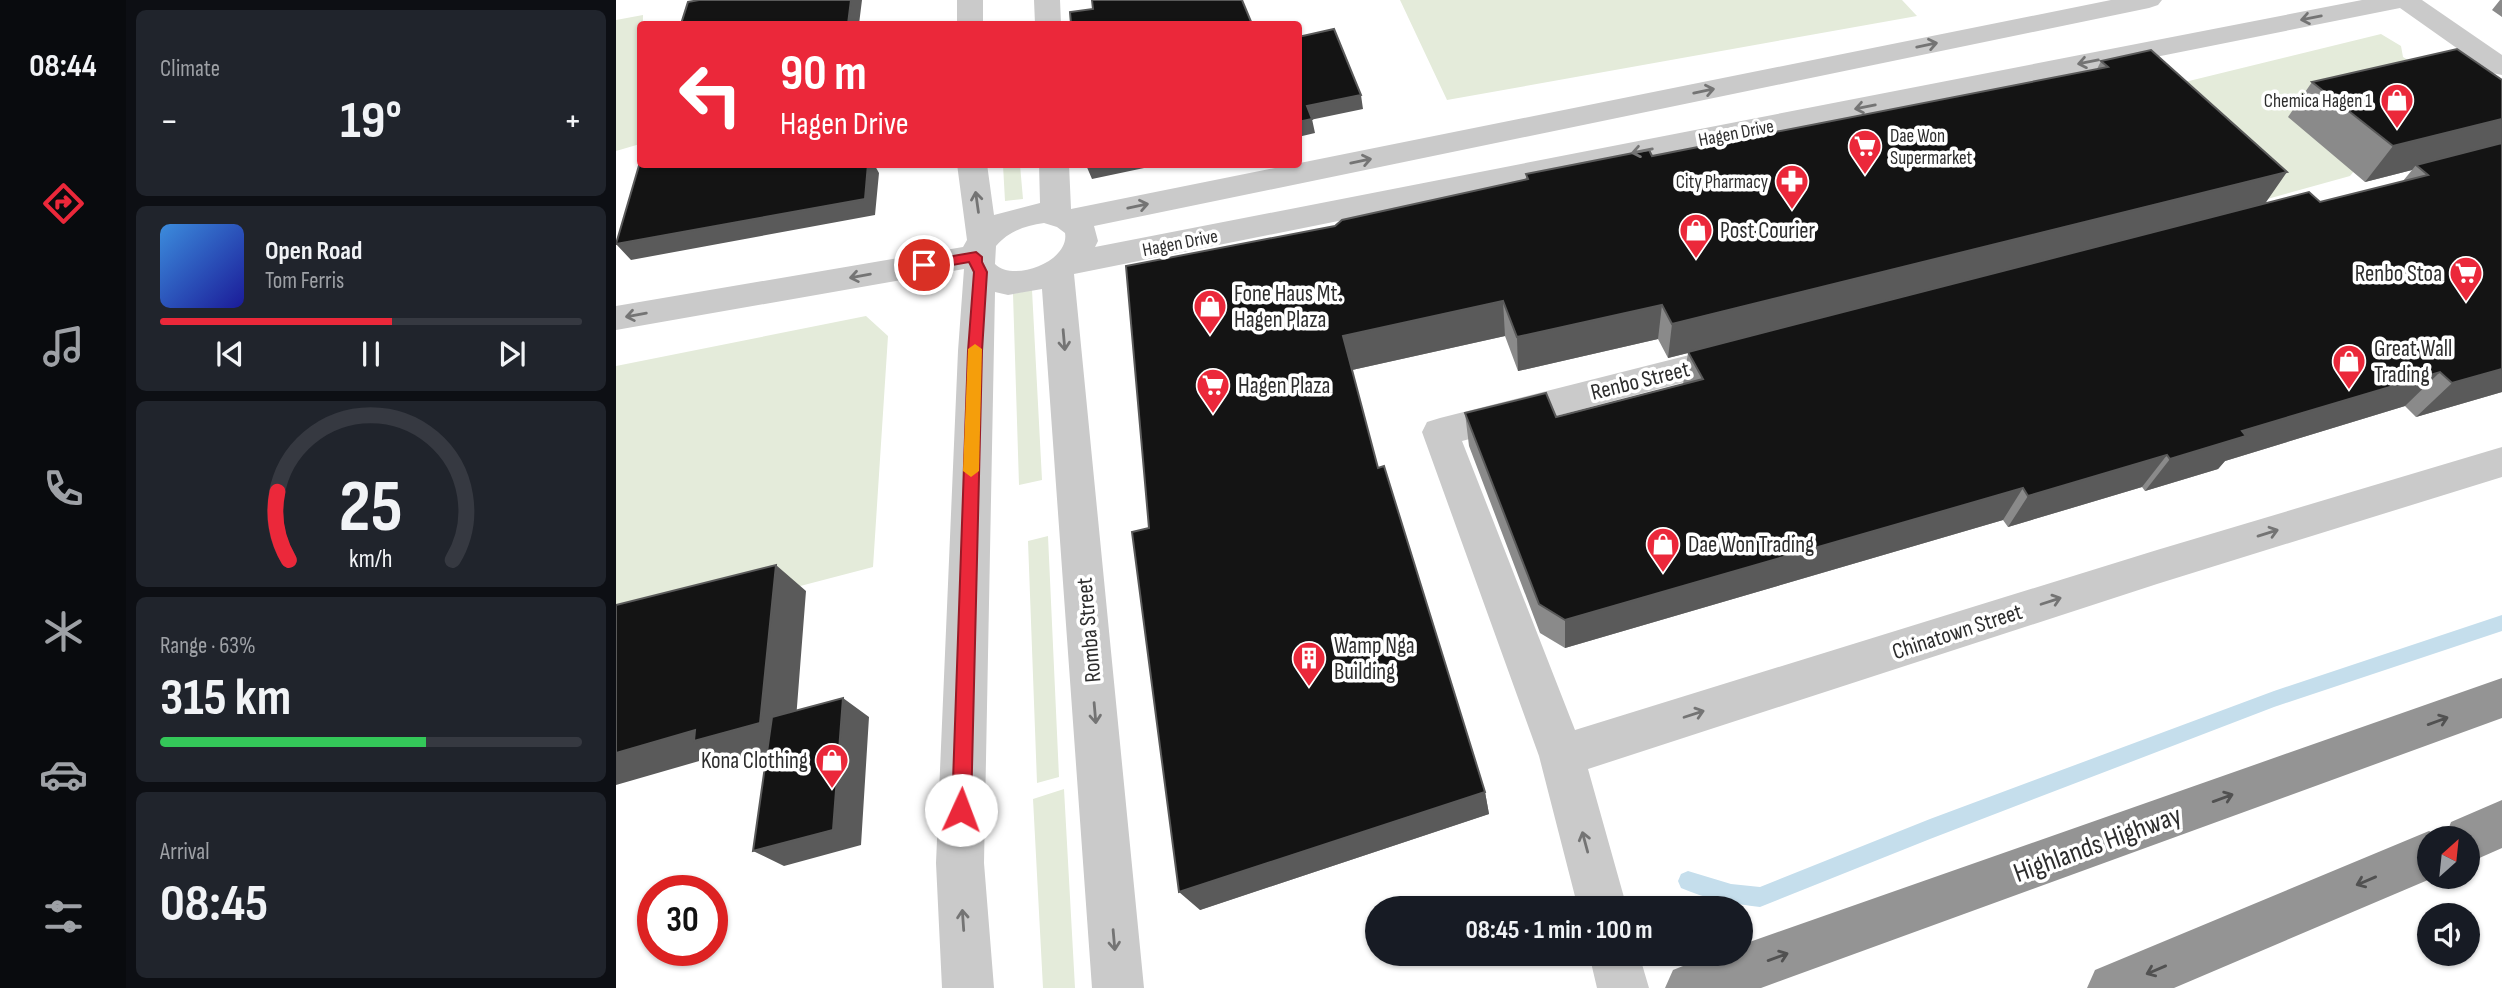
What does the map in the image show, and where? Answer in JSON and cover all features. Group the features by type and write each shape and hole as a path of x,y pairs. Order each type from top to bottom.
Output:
{"highway":[{"name":"Highlands Highway","path":"1691,988 2502,698"},
{"path":"2480,834 2502,824"},
{"path":"2113,988 2417,860"}],"street":[{"path":"970,0 970,21"},
{"path":"1047,0 1048,21"},
{"name":"Hagen Drive","path":"1064,217 2149,0"},
{"path":"2403,0 2502,67"},
{"name":"Hagen Drive","path":"1064,267 2403,0"},
{"path":"968,988 960,863 979,256 972,168"},
{"path":"1055,168 1064,217"},
{"path":"616,318 979,256 1010,220 1036,214 1064,217 1080,229 1083,240 1079,251 1064,267 1023,283 990,279 979,256"},
{"name":"Romba Street","path":"1064,267 1118,988"},
{"name":"Renbo Street","path":"1562,756 1440,432 1763,349"},
{"name":"Chinatown Street","path":"1562,756 2170,563 2502,462"},
{"path":"1562,756 1599,896"},
{"path":"1617,966 1623,988"}],"green space":[{"path":"1400,0 1902,0 1917,16 1447,100"},
{"path":"643,15 643,21 637,21 637,145 616,151 616,20"},
{"path":"2381,34 2401,46 2403,57 2433,76 2350,176 2260,201 2144,92"},
{"path":"1003,168 1020,168 1023,199 1005,201"},
{"path":"1032,290 1042,480 1019,485 1013,294"},
{"path":"866,316 888,336 873,567 616,634 616,366"},
{"path":"1048,536 1059,777 1037,783 1028,541"},
{"path":"1064,789 1075,988 1043,988 1033,799"}],"building":[{"path":"851,0 848,21 682,21 688,2"},
{"path":"1092,0 1242,0 1251,21 1071,21 1070,12 1093,9"},
{"path":"1334,29 1361,95 1307,106 1312,119 1302,121 1302,36"},
{"path":"2457,49 2502,80 2502,119 2393,146 2312,82"},
{"path":"2151,50 2287,172 1672,324 1662,305 1517,337 1503,301 1343,336 1378,468 1384,466 1485,792 1179,892 1132,532 1149,528 1126,266 1335,226 1342,220 1528,179 1526,174 1649,150 1652,156 2108,67 2101,61"},
{"path":"2502,143 2502,369 2452,383 2440,372 2242,431 2246,436 2170,459 2167,455 2028,496 2023,488 1565,620 1539,604 1465,413 1546,393 1556,417 1703,379 1688,352 2309,192 2320,202 2428,175 2416,165"},
{"path":"638,168 868,168 865,199 616,244"},
{"path":"776,565 760,723 694,741 695,730 616,753 616,605"},
{"path":"843,698 833,830 753,851 772,717"}],"waterway":[{"path":"1688,881 1731,894 1760,897 1930,829 2274,699 2502,623"}],"slow traffic":[{"path":"971,471 975,349"}],"place":[{"name":"Chemica Hagen 1","path":"2397,130"},
{"name":"Dae Won Supermarket","path":"1865,176"},
{"name":"City Pharmacy","path":"1792,211"},
{"name":"Post Courier","path":"1696,260"},
{"name":"Renbo Stoa","path":"2466,303"},
{"name":"Fone Haus Mt. Hagen Plaza","path":"1210,336"},
{"name":"Great Wall Trading","path":"2349,391"},
{"name":"Hagen Plaza","path":"1213,415"},
{"name":"Dae Won Trading","path":"1663,574"},
{"name":"Wamp Nga Building","path":"1309,688"},
{"name":"Kona Clothing","path":"832,790"}],"route":[{"path":"924,265 976,257 975,262 980,272 975,351 961,810"}]}
